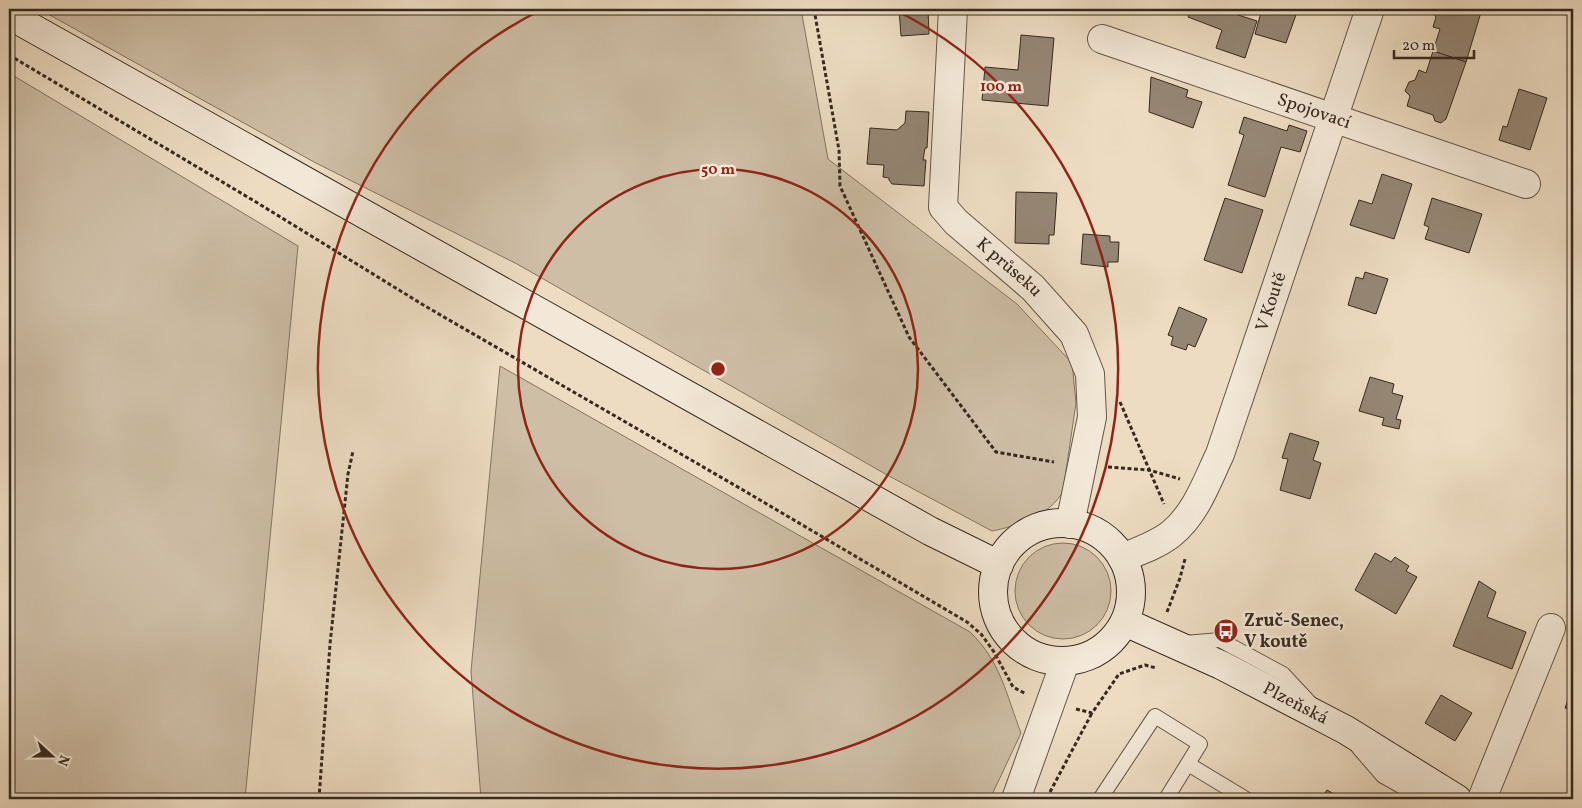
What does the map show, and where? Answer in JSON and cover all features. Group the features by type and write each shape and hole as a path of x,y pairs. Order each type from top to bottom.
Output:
{"street":[{"name":"K průseku","path":"953,9 943,207 956,222 1033,288 1074,334 1090,374 1092,417 1070,524"},
{"name":"V Koutě","path":"1122,558 1148,548 1175,530 1192,510 1220,454 1370,9"},
{"path":"9,15 930,531 999,565"},
{"name":"Spojovací","path":"1102,38 1526,184"},
{"path":"1055,524 1070,524 1086,527 1113,545 1122,558 1127,570 1131,590 1129,609 1125,622 1117,635 1094,654 1065,662 1035,656 1010,638 1001,625 993,596 994,580 999,565 1011,547 1028,533 1041,527 1055,524"},
{"name":"Plzeňská","path":"1125,622 1221,665 1332,722 1457,799"},
{"path":"1482,799 1551,628"},
{"path":"1016,799 1065,662"}],"lane":[{"path":"1100,799 1155,716 1200,744 1166,799"},
{"path":"1332,722 1383,776 1424,799"},
{"path":"1188,764 1246,799"}],"path":[{"path":"814,9 839,150 840,186 909,337 996,452 1044,461 1082,465"},
{"path":"9,55 426,306 751,494 967,622 980,634 994,652 1013,687 1022,693 1092,713"},
{"path":"1118,396 1184,548 1185,560 1165,640 1144,666"},
{"path":"319,799 330,644 348,474 353,451"},
{"path":"1046,799 1092,713 1119,674 1144,666 1162,669"}],"shaded area":[{"path":"39,9 801,9 828,159 1017,304 1072,363 1076,403 1063,491 1058,499 1042,513 1012,526 992,531 889,476 517,264 314,162"},
{"path":"9,73 298,246 245,799 9,799"},
{"path":"500,366 970,632 989,655 996,667 1021,733 990,799 481,799 471,671"},
{"path":"1063,543 1081,547 1097,557 1107,573 1111,591 1107,609 1097,625 1081,635 1063,639 1045,635 1029,625 1019,609 1015,591 1019,573 1029,557 1045,547"}],"building":[{"path":"899,9 928,9 929,34 901,36"},
{"path":"1190,9 1234,9 1232,13 1257,21 1245,58 1216,48 1222,30 1188,17"},
{"path":"1262,9 1298,9 1286,43 1255,34"},
{"path":"1433,9 1482,9 1466,62 1433,51 1440,29 1433,27 1436,17 1432,12"},
{"path":"1021,35 1054,38 1048,106 982,100 985,67 1018,70"},
{"path":"1433,51 1466,62 1446,119 1441,123 1435,121 1433,115 1407,106 1410,96 1405,91 1409,82 1415,80 1419,70 1426,73"},
{"path":"1151,77 1188,90 1186,97 1202,102 1193,128 1149,112"},
{"path":"1519,89 1547,98 1530,150 1499,140 1503,126 1507,127"},
{"path":"906,111 929,112 927,148 925,148 923,160 926,160 924,186 892,184 889,178 883,177 884,165 867,164 870,128 897,130 905,123"},
{"path":"1244,117 1287,131 1289,125 1307,131 1300,152 1281,147 1265,197 1228,185 1244,135 1239,133"},
{"path":"1382,174 1412,184 1394,239 1350,225 1359,200 1372,204"},
{"path":"1016,192 1057,193 1054,235 1049,235 1049,244 1015,243"},
{"path":"1225,198 1263,210 1242,273 1204,260"},
{"path":"1432,198 1482,214 1469,253 1425,239 1429,227 1424,225"},
{"path":"1083,234 1110,236 1110,242 1119,242 1118,262 1108,262 1108,267 1081,264"},
{"path":"1365,272 1388,279 1376,314 1348,305 1356,277 1363,279"},
{"path":"1179,307 1207,319 1195,347 1188,344 1186,350 1171,345 1173,337 1168,335"},
{"path":"1370,377 1394,384 1392,393 1403,396 1396,419 1401,420 1399,429 1382,425 1384,418 1359,411"},
{"path":"1290,433 1319,442 1313,460 1321,463 1310,499 1280,490 1288,459 1282,458"},
{"path":"1375,553 1391,562 1395,557 1409,566 1406,571 1417,577 1396,614 1355,590"},
{"path":"1479,581 1496,592 1487,617 1526,632 1512,669 1453,646"},
{"path":"1573,629 1573,649 1567,647"},
{"path":"1573,686 1573,711 1565,708"},
{"path":"1441,695 1472,713 1455,741 1425,723"},
{"path":"1327,790 1343,799 1321,799"}],"place":[{"name":"Zruč-Senec, V koutě","path":"1226,631"}]}
